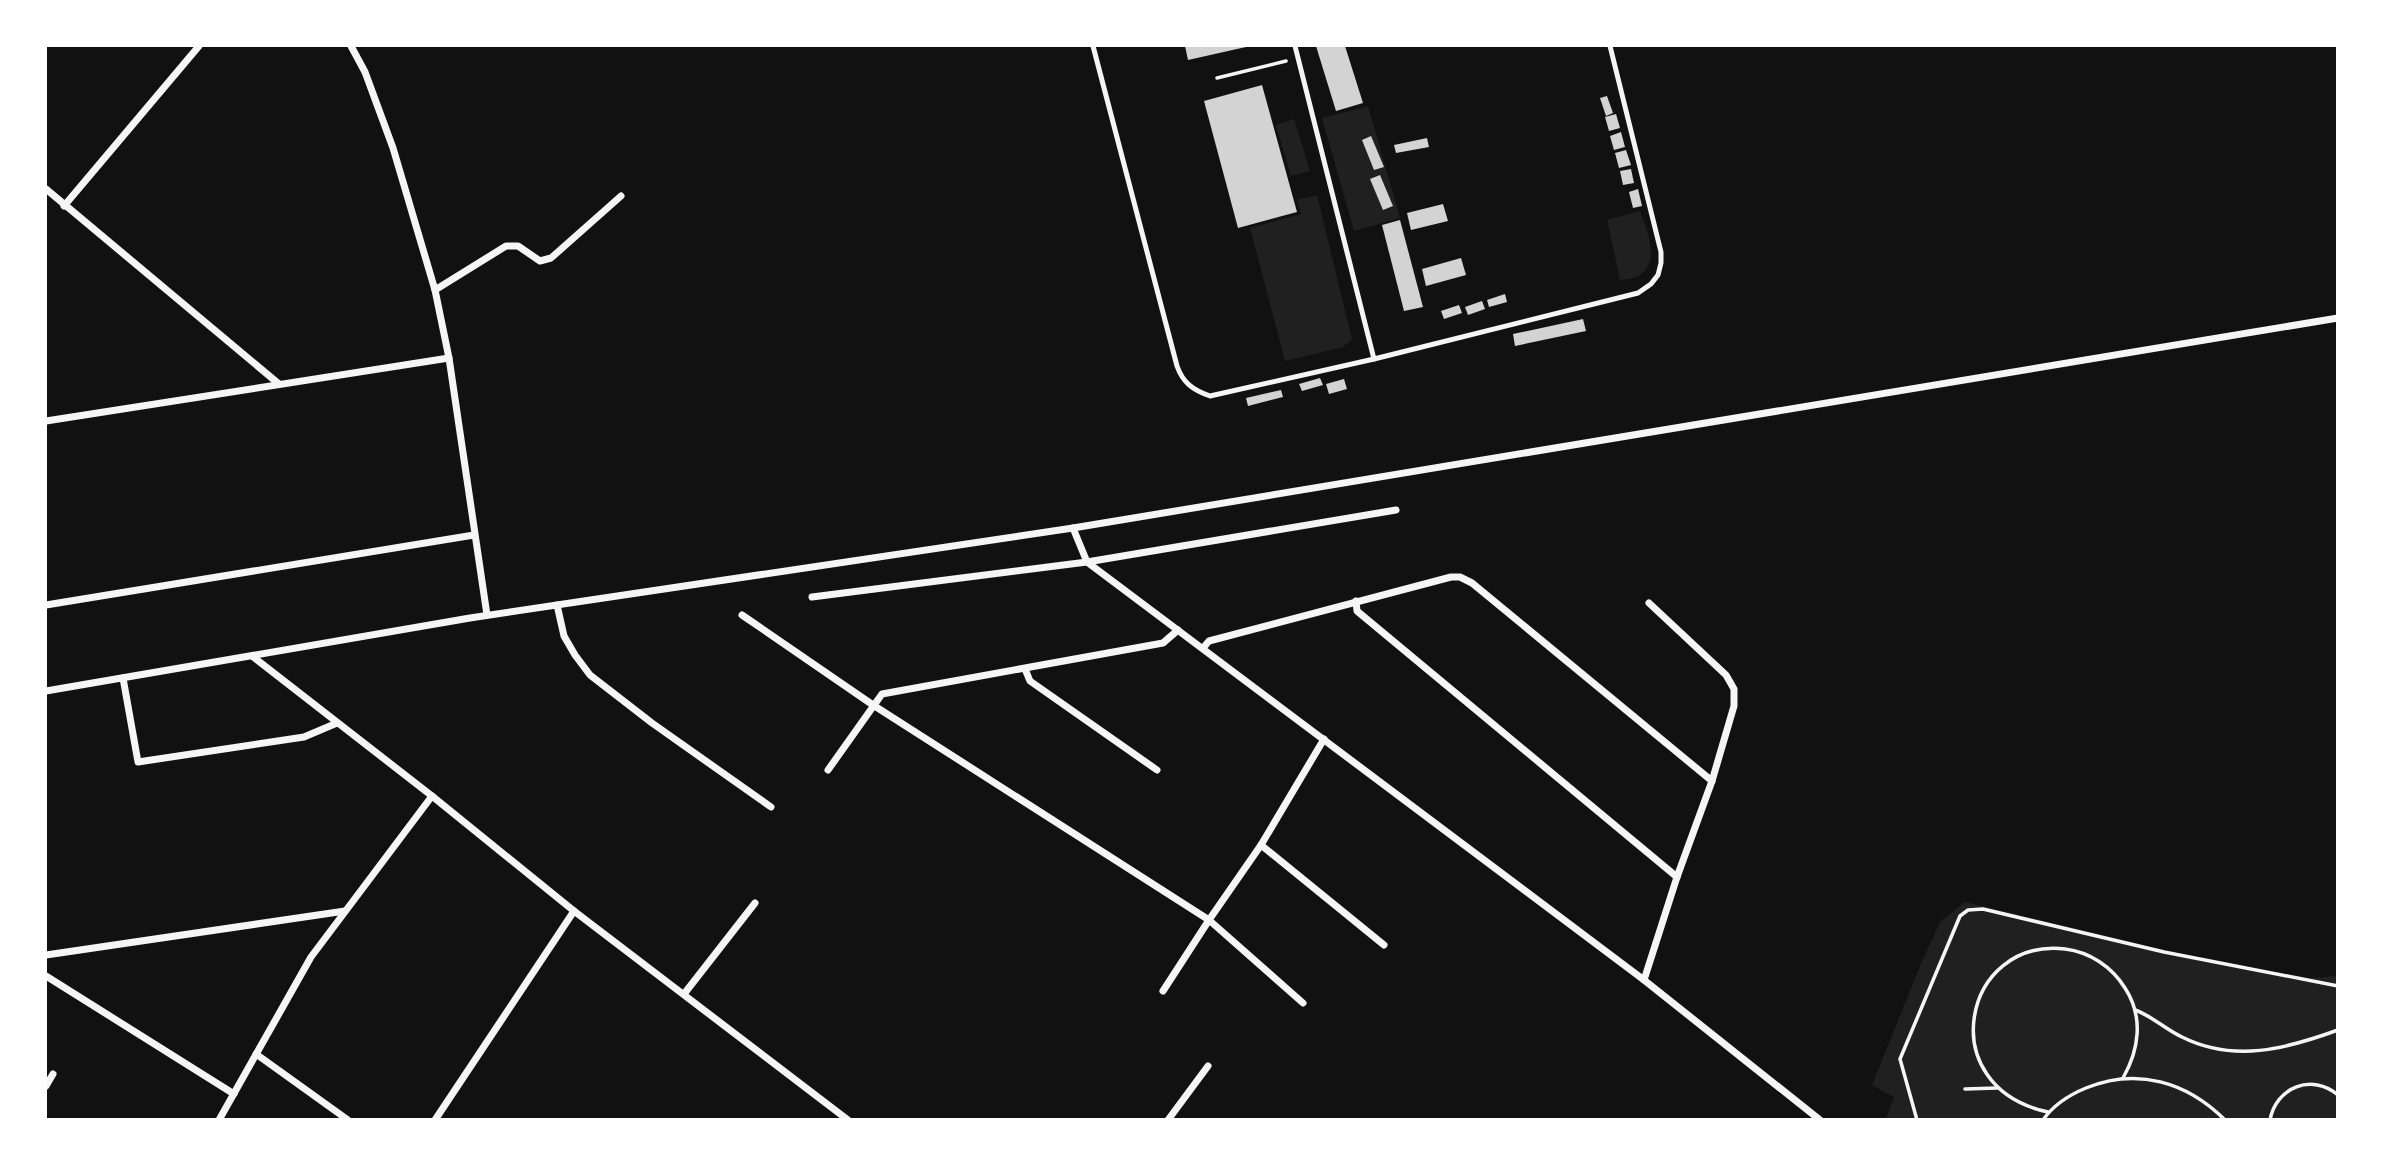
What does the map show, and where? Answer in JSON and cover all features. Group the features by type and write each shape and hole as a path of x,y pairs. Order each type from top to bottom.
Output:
{"street":[{"path":"64,206 199,46"},
{"path":"351,46 365,72 393,148 436,290 449,358 487,615"},
{"path":"46,190 279,384"},
{"path":"436,290 506,246 518,246 540,261 551,258 621,196"},
{"path":"46,691 487,615 1073,528 2337,318"},
{"path":"46,421 449,358"},
{"path":"812,597 1087,562 1396,510"},
{"path":"1073,528 1087,562 1644,980 1820,1119"},
{"path":"46,605 474,535"},
{"path":"1203,648 1209,641 1356,601 1451,577 1467,579 1712,781"},
{"path":"1356,601 1357,611 1677,877"},
{"path":"1644,980 1712,781 1734,706 1734,688 1726,675 1649,603"},
{"path":"557,605 564,636 590,675 652,723 771,807"},
{"path":"742,615 873,705 1209,920 1303,1003"},
{"path":"828,770 881,694 1163,643 1178,630"},
{"path":"252,656 574,911 848,1119"},
{"path":"1025,669 1030,681 1157,770"},
{"path":"123,678 138,762 304,737 337,723"},
{"path":"1163,991 1261,845 1324,739"},
{"path":"219,1119 311,957 432,796"},
{"path":"1261,845 1384,945"},
{"path":"684,994 755,903"},
{"path":"46,955 345,911"},
{"path":"435,1119 574,911"},
{"path":"46,976 233,1094"},
{"path":"256,1054 348,1119"},
{"path":"1168,1119 1208,1066"},
{"path":"46,1086 53,1074"}],"lane":[{"path":"1093,46 1181,378 1195,390 1210,396 1586,307 1638,293 1651,284 1658,275 1661,252 1610,46"},
{"path":"1295,46 1374,359"}],"path":[{"path":"1217,78 1298,58"},
{"path":"1917,1119 1900,1059 1960,916 1968,910 1983,909 2165,952 2337,986"},
{"path":"2048,1112 2031,1109 2014,1101 1997,1088 1979,1061 1974,1044 1973,1026 1982,992 1992,977 2005,965 2021,956 2038,950 2074,950 2106,965 2119,978 2129,993 2138,1028 2131,1062 2123,1078"},
{"path":"2135,1010 2183,1038 2239,1052 2274,1050 2337,1030"},
{"path":"2043,1119 2071,1095 2112,1078 2123,1078 2151,1080 2189,1091 2211,1105 2225,1119"},
{"path":"2270,1119 2276,1102 2291,1088 2312,1084 2322,1086 2337,1095"},
{"path":"1965,1089 1997,1088"}],"shaded area":[{"path":"1368,106 1400,218 1354,231 1322,118"},
{"path":"1294,119 1310,171 1291,176 1276,125"},
{"path":"1317,195 1352,339 1343,347 1285,361 1250,228 1301,214 1297,200"},
{"path":"1640,211 1650,244 1650,261 1639,276 1620,280 1607,220"},
{"path":"1965,902 2215,962 2310,978 2337,976 2337,1119 1886,1119 1894,1097 1872,1085 1940,922"}],"building":[{"path":"1185,46 1246,46 1246,47 1188,60"},
{"path":"1316,46 1345,46 1363,103 1336,111"},
{"path":"1262,85 1297,212 1238,228 1204,101"},
{"path":"1607,96 1613,113 1606,116 1600,98"},
{"path":"1616,114 1620,128 1609,131 1605,117"},
{"path":"1621,132 1625,147 1614,150 1610,136"},
{"path":"1371,136 1384,167 1374,170 1362,140"},
{"path":"1427,138 1429,147 1396,153 1394,145"},
{"path":"1626,150 1631,165 1619,168 1615,153"},
{"path":"1631,169 1634,183 1623,185 1620,171"},
{"path":"1380,175 1393,206 1383,210 1370,179"},
{"path":"1638,189 1642,206 1633,208 1629,192"},
{"path":"1443,204 1448,221 1411,230 1407,213"},
{"path":"1400,220 1423,307 1404,311 1382,225"},
{"path":"1461,258 1466,275 1426,286 1422,269"},
{"path":"1505,294 1507,302 1489,307 1487,300"},
{"path":"1482,301 1485,309 1468,315 1465,307"},
{"path":"1459,305 1462,313 1444,319 1441,311"},
{"path":"1583,319 1586,331 1515,346 1513,334"},
{"path":"1320,378 1323,385 1302,391 1299,384"},
{"path":"1344,379 1347,389 1329,394 1326,384"},
{"path":"1281,390 1283,397 1248,406 1246,398"}]}
